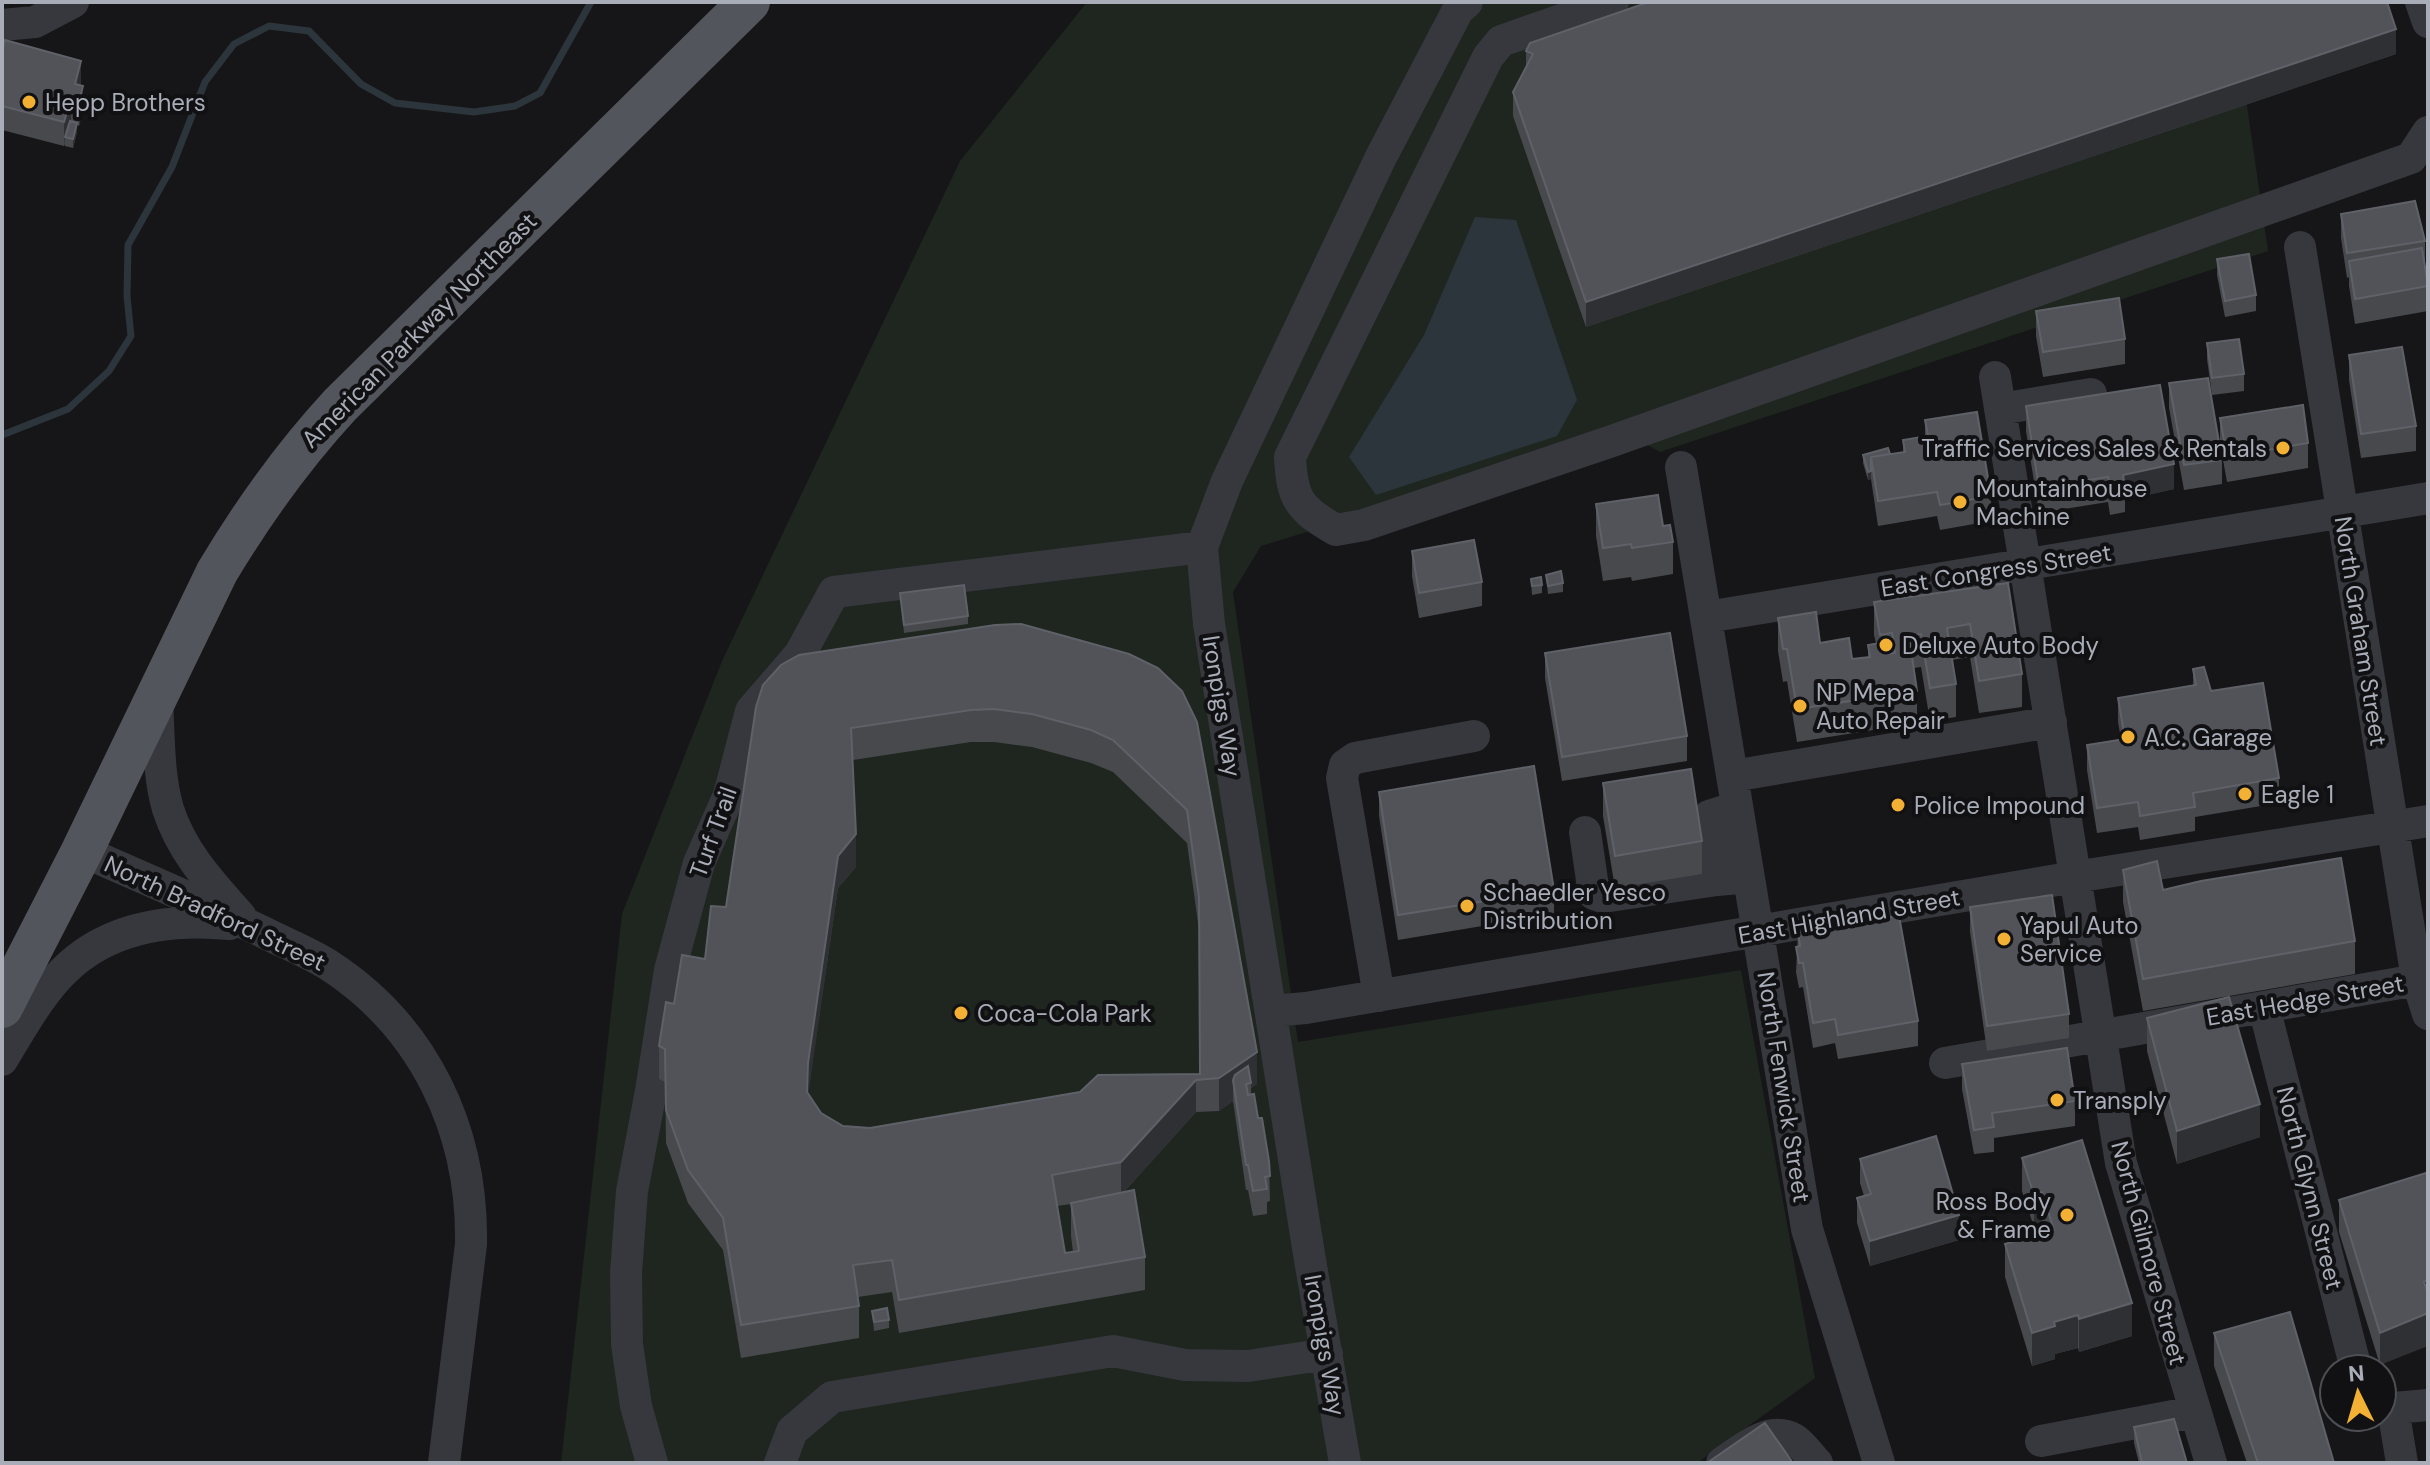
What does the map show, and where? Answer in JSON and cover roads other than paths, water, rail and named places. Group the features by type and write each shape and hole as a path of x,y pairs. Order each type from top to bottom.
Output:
{"main road":[{"name":"American Parkway Northeast","path":"2,1007 82,851 217,572 243,528 300,448 749,2"}],"street":[{"path":"2,25 35,22 73,2"},
{"name":"Ironpigs Way","path":"1345,1463 1209,624 1202,547 1227,481 1381,157 1458,10 1467,2"},
{"path":"1613,2 1501,41 1488,57 1290,457 1291,486 1309,514 1336,530 1364,525 1612,441 2411,158 2428,132"},
{"path":"2421,2 2428,22"},
{"name":"North Graham Street","path":"2300,247 2393,827 2428,1014"},
{"name":"North Gilmore Street","path":"1995,377 2121,1163 2211,1463"},
{"path":"2000,409 2091,394"},
{"name":"North Fenwick Street","path":"1681,467 1807,1229 1879,1463"},
{"name":"East Congress Street","path":"1707,617 2428,498"},
{"name":"Turf Trail","path":"652,1463 636,1406 627,1344 626,1273 632,1191 670,970 699,863 729,795 751,711 800,654 834,592 1202,547"},
{"path":"157,698 168,808 181,840 201,871 249,925"},
{"path":"1717,880 1709,816 1735,791 2051,722"},
{"path":"1379,996 1342,778 1345,765 1355,758 1474,736"},
{"name":"East Highland Street","path":"1271,1011 1306,1008 2075,877 2428,821"},
{"path":"1585,832 1594,894 1603,897 1749,877"},
{"name":"North Bradford Street","path":"82,851 324,962 385,1012 432,1073 454,1122 469,1191 471,1244 444,1463"},
{"path":"2,1060 58,977 103,941 156,923 195,921 249,925"},
{"name":"East Hedge Street","path":"1945,1063 2423,978"},
{"name":"North Glynn Street","path":"2264,1007 2352,1353"},
{"path":"780,1463 792,1431 832,1397 1113,1351 1185,1365 1248,1366 1327,1354"},
{"path":"2398,1413 2428,1405"},
{"path":"2041,1441 2194,1412"},
{"path":"2398,1417 2428,1425"},
{"path":"2394,1433 2402,1463"},
{"path":"1722,1463 1759,1438 1772,1435 1793,1439 1816,1463"}],"waterway":[{"path":"2,435 68,409 109,371 131,336 127,296 128,245 172,167 205,82 234,44 269,26 309,31 361,84 395,103 474,112 515,106 540,93 591,2"}],"place":[{"name":"Hepp Brothers","path":"29,102"},
{"name":"Traffic Services Sales & Rentals","path":"2283,448"},
{"name":"Mountainhouse Machine","path":"1960,502"},
{"name":"Deluxe Auto Body","path":"1886,645"},
{"name":"NP Mepa Auto Repair","path":"1800,706"},
{"name":"A.C. Garage","path":"2128,737"},
{"name":"Eagle 1","path":"2245,794"},
{"name":"Police Impound","path":"1898,805"},
{"name":"Schaedler Yesco Distribution","path":"1467,906"},
{"name":"Yapul Auto Service","path":"2004,939"},
{"name":"Coca-Cola Park","path":"961,1013"},
{"name":"Transply","path":"2057,1100"},
{"name":"Ross Body & Frame","path":"2067,1215"}]}
